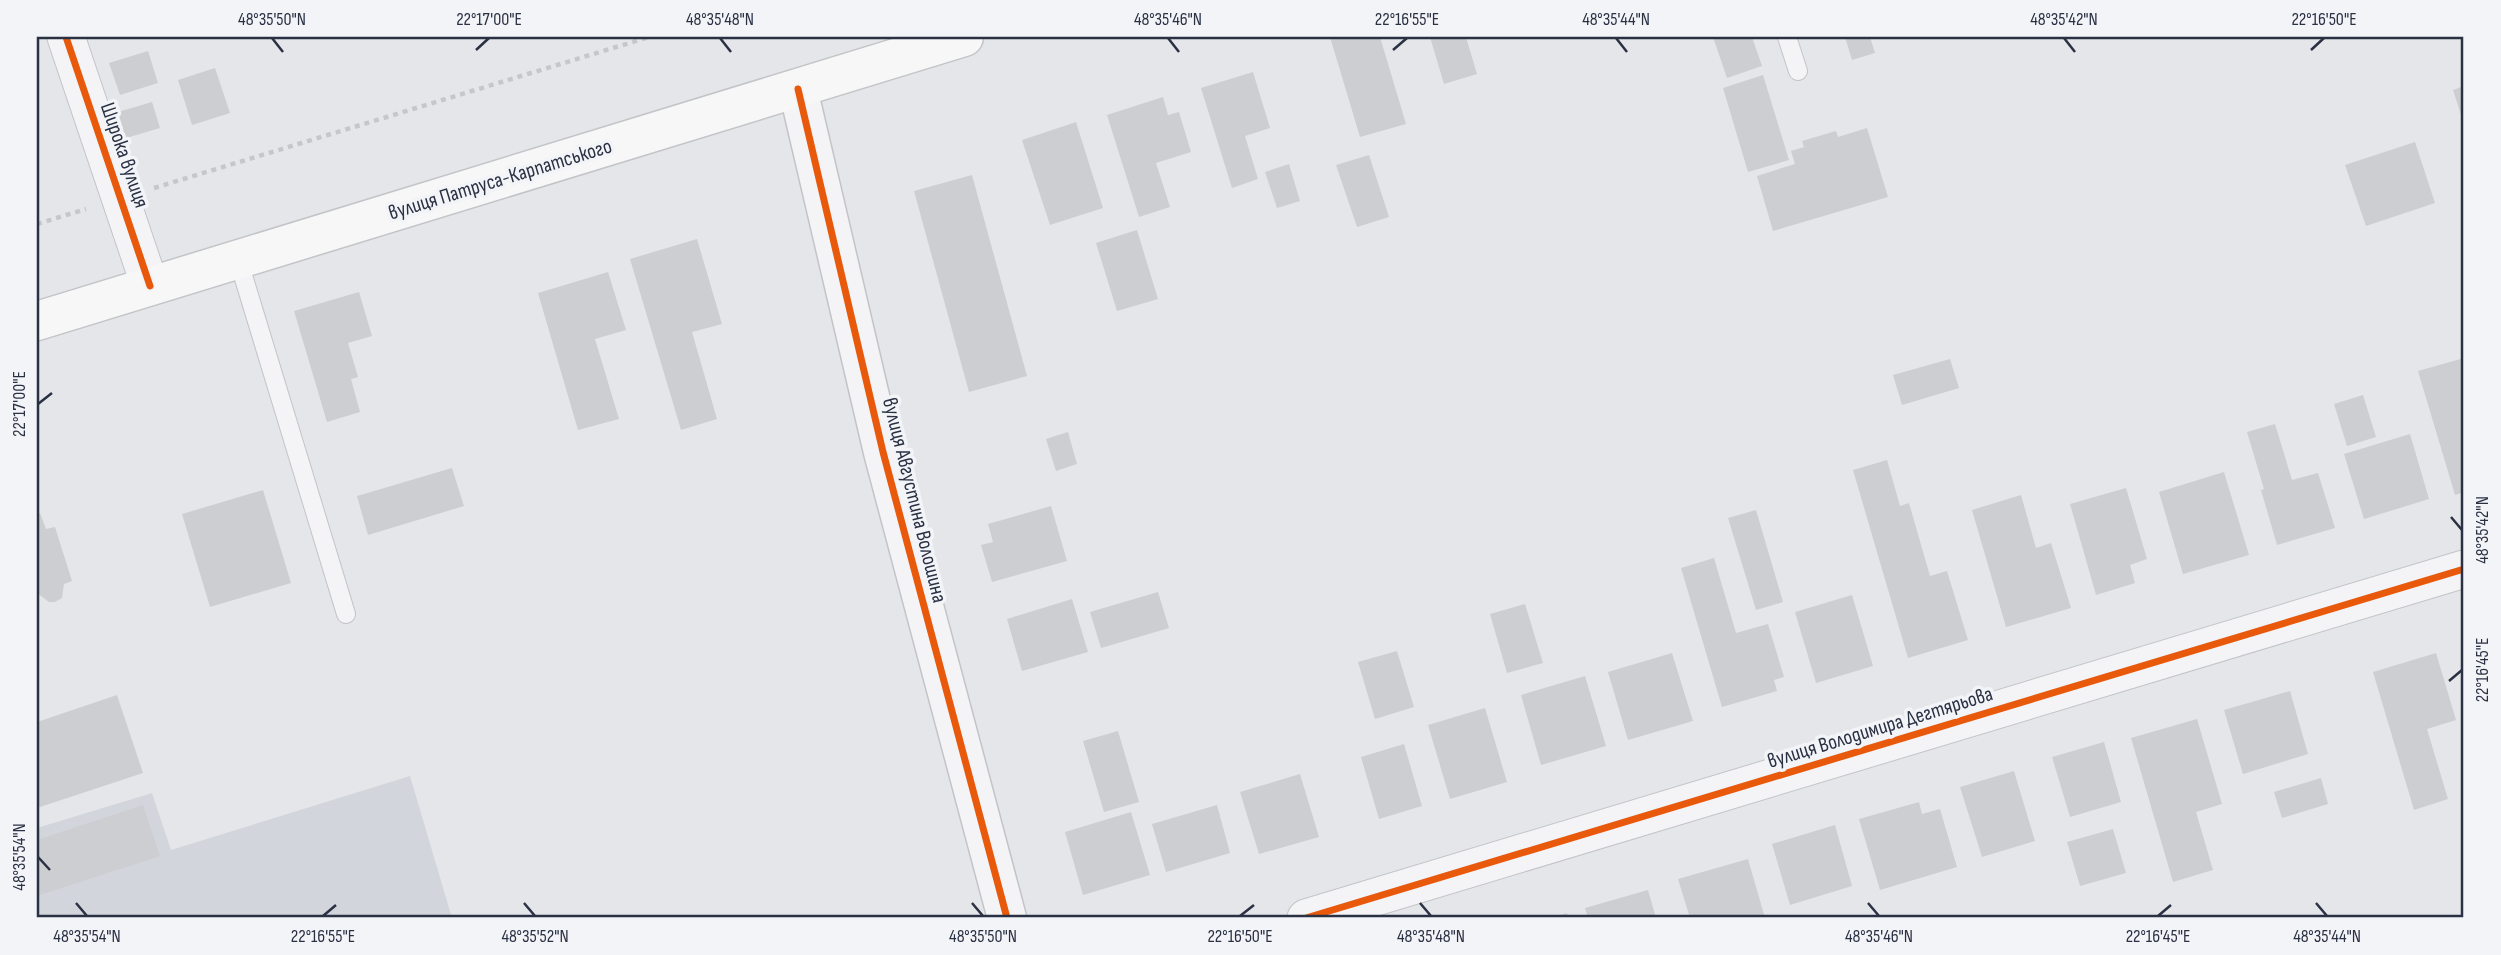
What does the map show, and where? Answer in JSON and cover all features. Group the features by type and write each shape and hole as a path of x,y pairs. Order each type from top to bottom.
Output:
{"main road":[{"name":"вулиця Патруса-Карпатського","path":"37,321 964,37"}],"street":[{"name":"Широка вулиця","path":"66,37 150,286"},
{"name":"вулиця Августина Волошина","path":"798,89 883,452 1007,918"},
{"name":"вулиця Володимира Дегтярьова","path":"1306,918 2464,569"}],"lane":[{"path":"1787,37 1798,71"},
{"path":"238,259 346,614"}],"path":[{"path":"37,224 649,37"}],"shaded area":[{"path":"410,776 452,918 37,918 37,828 152,793 171,850"}],"building":[{"path":"1330,37 1380,37 1406,124 1360,137"},
{"path":"1430,37 1466,37 1477,74 1444,84"},
{"path":"1713,37 1752,37 1762,66 1727,78"},
{"path":"1845,37 1870,37 1875,53 1852,60"},
{"path":"148,51 158,83 120,95 109,63"},
{"path":"215,68 230,113 192,125 178,80"},
{"path":"1253,72 1270,128 1245,136 1258,179 1232,188 1201,88"},
{"path":"1763,75 1789,160 1748,172 1723,88"},
{"path":"2464,86 2464,124 2453,90"},
{"path":"1163,97 1168,115 1179,112 1191,152 1156,163 1170,207 1139,217 1107,115"},
{"path":"152,102 160,128 126,138 118,112"},
{"path":"1076,122 1103,208 1050,225 1022,140"},
{"path":"1867,128 1888,197 1773,231 1757,176 1795,164 1791,151 1804,147 1802,141 1836,131 1838,137"},
{"path":"2415,142 2435,203 2366,226 2345,165"},
{"path":"1369,155 1389,217 1357,227 1336,165"},
{"path":"1289,164 1300,201 1277,208 1265,172"},
{"path":"972,175 1027,376 969,392 914,191"},
{"path":"1137,230 1158,299 1117,311 1096,243"},
{"path":"697,239 722,324 692,332 717,419 681,430 630,259"},
{"path":"608,272 626,330 595,339 619,419 578,430 538,293"},
{"path":"359,292 372,336 348,343 358,377 351,379 360,412 327,422 294,311"},
{"path":"2464,358 2464,492 2455,495 2418,371"},
{"path":"1950,359 1959,388 1902,405 1893,375"},
{"path":"2363,395 2376,437 2347,446 2334,404"},
{"path":"2275,424 2292,480 2318,473 2335,528 2277,545 2247,432"},
{"path":"1068,432 1077,464 1056,471 1046,439"},
{"path":"2410,434 2429,499 2364,519 2344,454"},
{"path":"1887,460 1900,506 1909,503 1930,576 1947,571 1968,640 1908,658 1853,470"},
{"path":"452,468 464,506 368,535 357,496"},
{"path":"2224,472 2249,555 2183,574 2159,492"},
{"path":"2126,488 2147,559 2130,565 2135,583 2096,595 2070,504"},
{"path":"263,490 291,583 210,607 182,514"},
{"path":"2021,495 2036,548 2051,543 2071,608 2006,627 1972,510"},
{"path":"1051,506 1067,561 992,582 981,545 993,542 988,524"},
{"path":"1756,510 1783,602 1756,610 1728,518"},
{"path":"40,513 46,529 55,527 72,581 64,584 62,598 55,602 49,602 37,593 37,514"},
{"path":"1714,558 1736,633 1768,624 1784,677 1774,680 1777,691 1722,707 1681,568"},
{"path":"1158,592 1169,628 1101,648 1090,612"},
{"path":"1852,595 1873,666 1816,683 1795,612"},
{"path":"1072,599 1088,652 1022,671 1007,619"},
{"path":"1525,604 1543,663 1507,673 1490,614"},
{"path":"1397,651 1414,707 1375,719 1358,662"},
{"path":"1672,653 1693,721 1628,740 1608,672"},
{"path":"2436,653 2456,720 2427,729 2448,799 2414,810 2373,672"},
{"path":"1585,676 1606,746 1541,765 1521,695"},
{"path":"2290,691 2308,754 2243,774 2224,710"},
{"path":"117,695 143,773 37,808 37,722"},
{"path":"1485,708 1507,782 1450,799 1428,725"},
{"path":"2197,719 2222,804 2196,812 2213,870 2173,882 2131,738"},
{"path":"1118,731 1139,802 1104,812 1083,741"},
{"path":"2104,742 2121,802 2070,817 2052,757"},
{"path":"1404,744 1422,806 1379,819 1361,757"},
{"path":"2014,771 2035,841 1982,857 1960,787"},
{"path":"1300,774 1319,837 1259,854 1240,792"},
{"path":"2321,778 2328,804 2282,818 2274,792"},
{"path":"1919,802 1922,814 1940,809 1957,867 1880,890 1859,819"},
{"path":"143,805 160,856 37,896 37,840"},
{"path":"1217,805 1230,853 1166,872 1152,824"},
{"path":"1131,812 1150,875 1083,895 1065,832"},
{"path":"1835,825 1852,886 1790,905 1772,844"},
{"path":"2113,829 2126,873 2080,886 2067,842"},
{"path":"1748,859 1765,918 1690,918 1678,879"},
{"path":"1648,890 1656,918 1588,918 1585,908"},
{"path":"1567,913 1569,918 1550,918"}],"cycle path":[{"path":"66,37 150,286"},
{"path":"798,89 883,452 1007,918"},
{"path":"1306,918 2464,569"}]}
